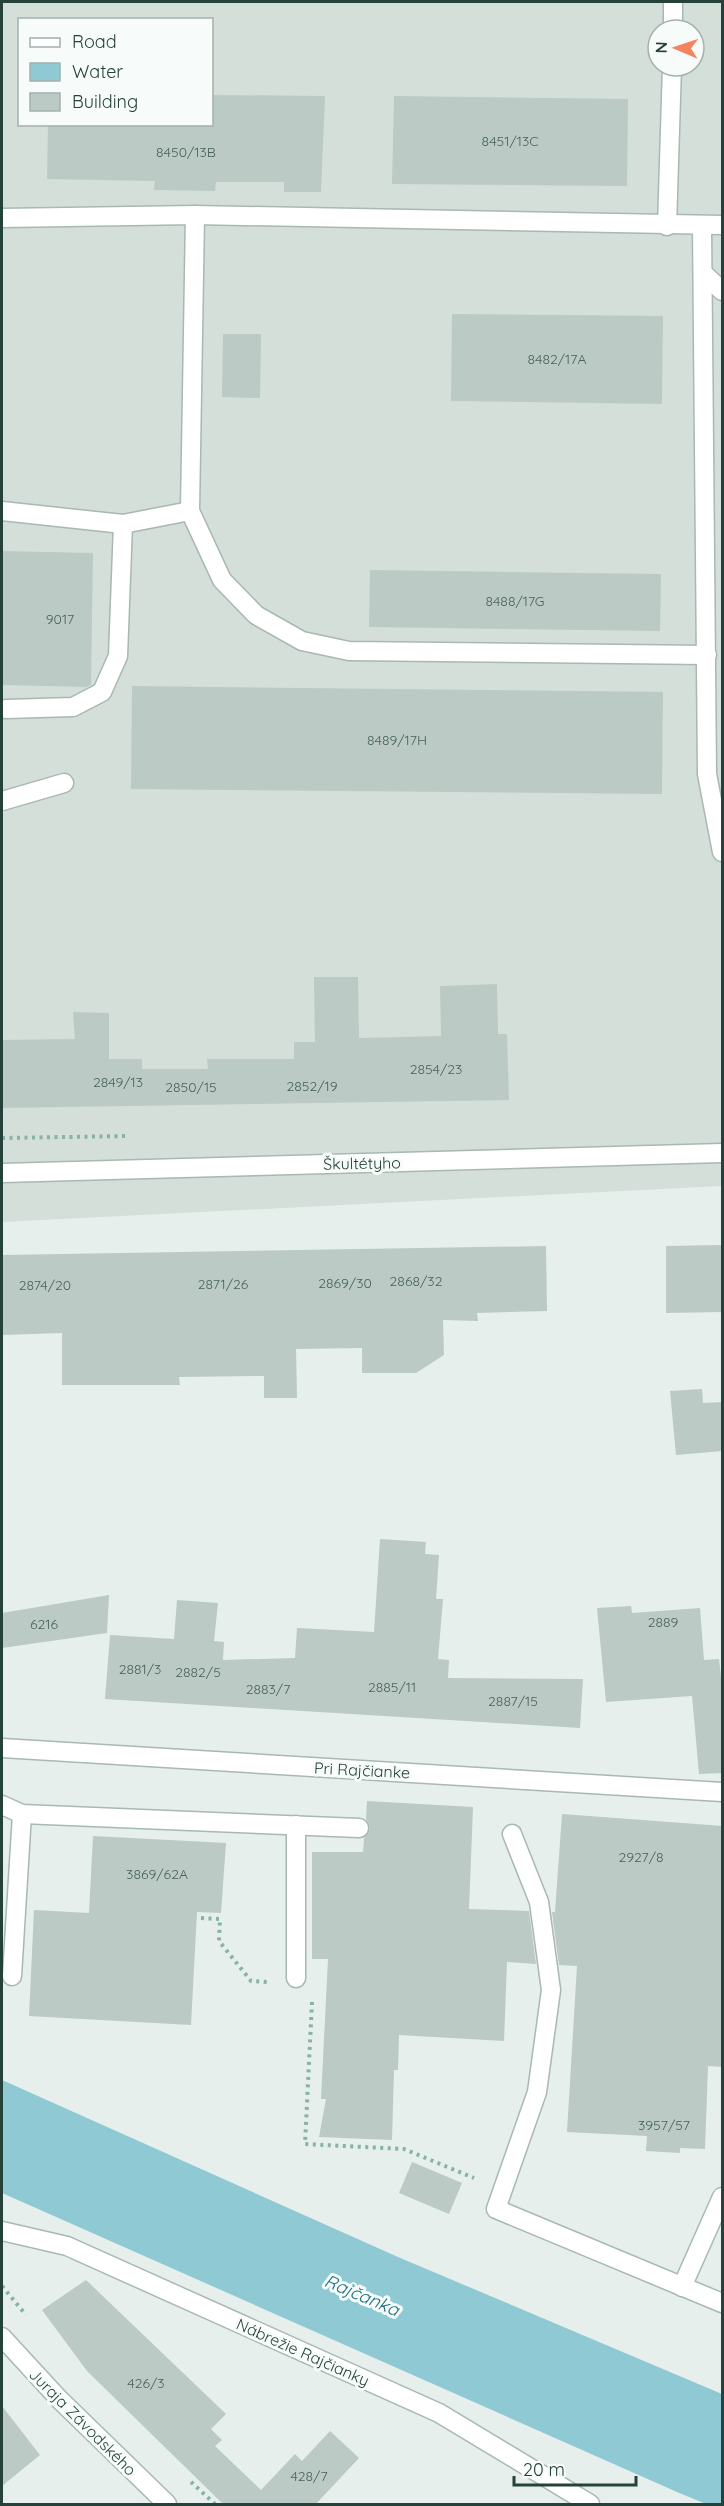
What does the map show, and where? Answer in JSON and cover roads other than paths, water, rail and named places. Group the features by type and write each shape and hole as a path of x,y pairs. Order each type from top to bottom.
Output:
{"street":[{"path":"673,18 674,2"},
{"path":"667,226 672,78"},
{"path":"195,215 190,511 222,580 256,615 302,641 349,651 707,655"},
{"path":"2,218 195,215 667,226 723,225"},
{"path":"702,225 707,774 723,852"},
{"path":"703,273 723,291"},
{"path":"2,511 123,524 190,511"},
{"path":"6,709 73,707 102,692 118,656 123,524"},
{"path":"2,801 64,783"},
{"name":"Škultétyho","path":"2,1173 723,1154"},
{"name":"Pri Rajčianke","path":"2,1748 723,1792"},
{"path":"2,1805 22,1814 359,1828"},
{"path":"12,1976 22,1814"},
{"path":"296,1825 296,1978"},
{"path":"512,1834 540,1902 551,1990 537,2092 496,2209 723,2303"},
{"path":"682,2287 723,2197"},
{"name":"Nábrežie Rajčianky","path":"2,2231 67,2246 440,2413 590,2505"},
{"name":"Juraja Závodského","path":"2,2337 59,2399 167,2505"}],"water":[{"name":"Rajčanka","path":"2,2080 398,2257 722,2394 722,2504 706,2504 677,2492 2,2193"}]}
